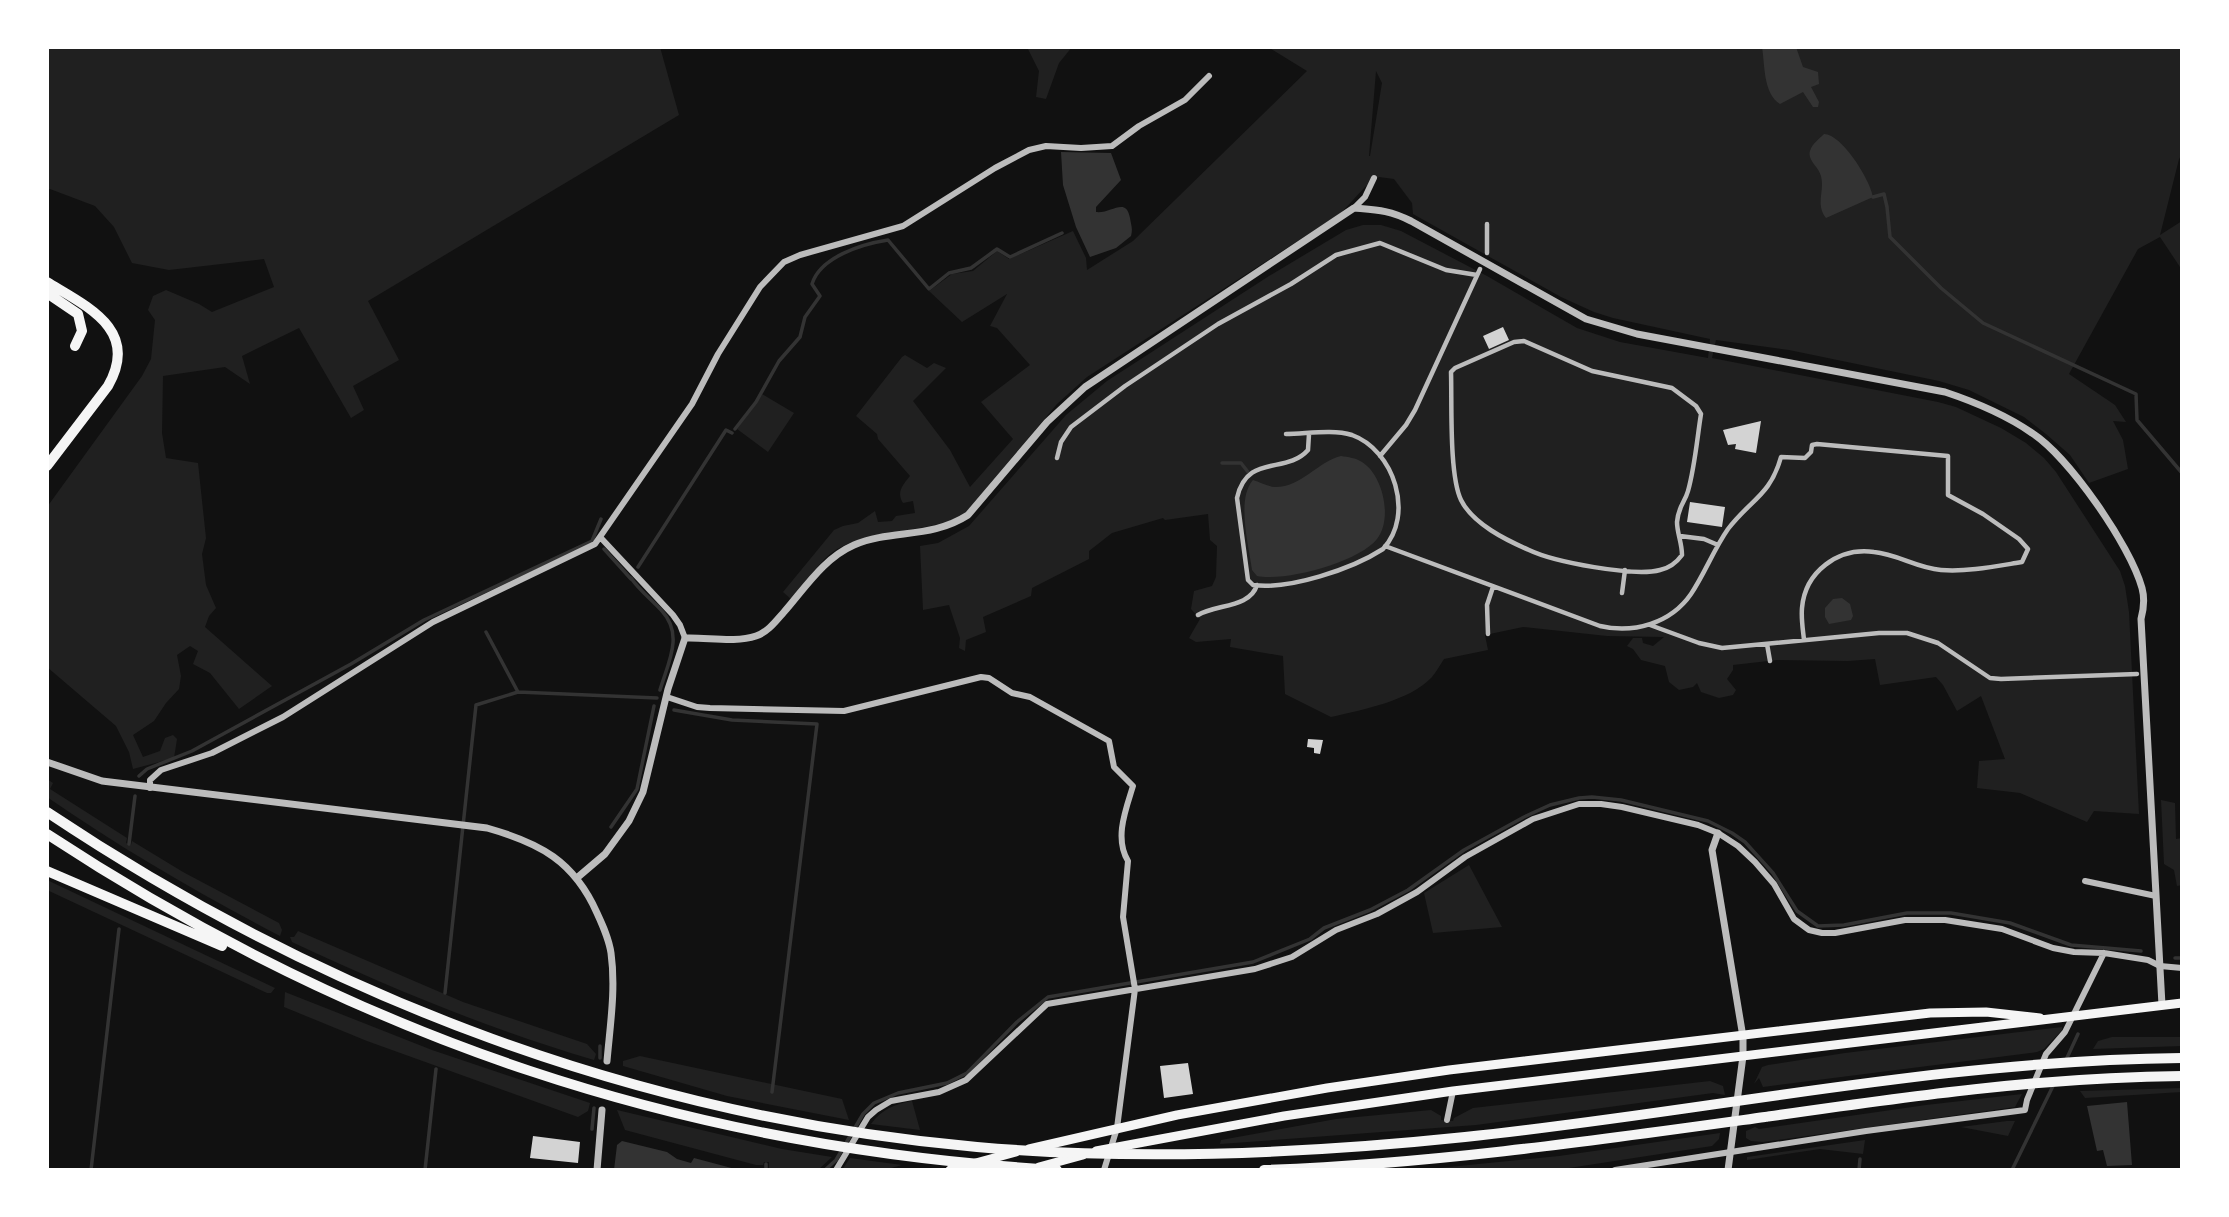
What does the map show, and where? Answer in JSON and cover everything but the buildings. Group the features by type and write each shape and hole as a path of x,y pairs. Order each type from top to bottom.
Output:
{"highway":[{"path":"47,282 98,314 112,331 118,353 114,374 108,386 47,466"},
{"path":"47,293 78,314 82,331 75,346"},
{"path":"47,812 168,889 258,938 332,974 470,1032 531,1054 729,1108 843,1130 994,1148 1224,1154 1407,1142 1564,1126 2030,1065 2182,1058"},
{"path":"47,834 184,918 314,985"},
{"path":"47,871 390,1020 466,1050 575,1086 683,1116 834,1146 937,1161 1057,1170"},
{"path":"1264,1170 1578,1143 1895,1098 2024,1084 2182,1076"}],"main road":[{"path":"1027,1170 1111,1147 1284,1116 1453,1091 2182,1003"},
{"path":"950,1170 1117,1128 1268,1098 1437,1072 1956,1011 2046,1018 2073,1017"}],"street":[{"path":"150,788 150,780 161,770 212,753 262,728 311,701 433,622 590,548 601,538 692,404 718,354 760,287 779,266 800,254 903,226 1028,150 1046,146 1112,146 1185,100 1209,76"},
{"path":"685,638 757,636 771,627 821,569 840,553 864,541 932,531 968,515 1047,422 1084,387 1354,208 1365,197 1374,178"},
{"path":"1354,208 1392,212 1586,319 1637,334 1936,390 1991,411 2031,431 2052,448 2072,470 2121,540 2143,589 2145,601 2141,619 2162,1005"},
{"path":"1486,253 1487,224"},
{"path":"1057,458 1061,442 1071,427 1125,386 1218,324 1291,284 1336,255 1380,243 1446,270 1477,275"},
{"path":"1380,456 1415,411 1480,269"},
{"path":"1524,341 1592,371 1676,390 1696,406 1701,414 1687,496 1677,519 1680,536 1682,555 1666,568 1645,572 1625,570 1560,561 1529,551 1470,513 1461,500 1455,481 1453,369 1514,342 1524,341"},
{"path":"1286,434 1336,433 1352,436 1370,446 1391,472 1398,506 1397,525 1385,546 1373,555 1338,570 1308,579 1257,585 1248,580 1237,498 1241,484 1257,470 1300,457 1308,450 1309,434"},
{"path":"1385,546 1600,626 1622,629 1649,625 1662,619 1691,594 1718,545 1744,510 1766,491 1776,476 1782,457 1805,458 1811,452 1812,445 1817,444 1948,456 1948,495 1983,514 2019,539 2028,549 2022,562 2016,564 1957,570 1928,568 1875,552 1860,551 1836,558 1825,564 1808,586 1802,611 1804,640"},
{"path":"1680,536 1704,539 1718,545"},
{"path":"578,877 605,854 629,821 643,793 685,638 673,615 601,538"},
{"path":"1622,593 1625,570"},
{"path":"1198,615 1240,602 1251,596 1257,585"},
{"path":"1488,634 1488,605 1493,587"},
{"path":"1649,625 1711,646 1731,648 1879,633 1907,633 1938,643 1990,678 2137,674"},
{"path":"1767,644 1770,661"},
{"path":"667,697 697,707 833,712 981,677 989,678 1012,693 1030,697 1109,741 1114,767 1133,786 1122,826 1125,856 1128,861 1123,917 1135,989 1117,1128 1104,1170"},
{"path":"47,762 102,781 487,828 519,837 554,855 578,877 605,929 611,953 613,982 607,1061"},
{"path":"836,1170 868,1117 876,1110 891,1101 939,1092 966,1080 1047,1004 1255,969 1292,957 1336,930 1377,914 1417,892 1465,857 1532,819 1566,806 1590,803 1622,807 1698,825 1718,834 1755,862 1774,884 1794,919 1809,930 1835,933 1905,920 1931,919 1989,926 2053,948 2104,953 2148,960 2160,966 2182,968"},
{"path":"1718,834 1712,849 1743,1037 1743,1056 1728,1170"},
{"path":"2085,881 2156,896"},
{"path":"1615,1170 1866,1131 2025,1110 2046,1054 2065,1032 2104,953"},
{"path":"1447,1120 1453,1091"},
{"path":"597,1170 603,1110"}],"shaded area":[{"path":"47,47 660,47 679,115 368,301 399,360 353,386 364,410 351,418 299,328 242,356 250,384 225,367 163,376 162,433 166,458 198,463 206,538 202,554 206,585 216,608 205,627 272,686 239,709 210,673 193,664 198,651 190,646 177,655 181,676 179,689 154,721 133,735 143,757 160,751 165,738 173,735 177,739 174,758 133,769 129,752 116,726 47,667 47,507 142,376 151,359 155,320 148,310 153,296 166,290 212,312 274,287 264,259 169,270 132,263 114,227 95,206 47,190"},
{"path":"1027,47 1072,47 1059,63 1046,99 1036,97 1039,71"},
{"path":"1268,47 2182,47 2182,155 2160,235 2182,221 2182,270 2160,237 2138,249 2069,374 2115,405 2126,422 2113,421 2123,440 2128,469 2089,483 2070,455 2024,417 1969,390 1939,381 1789,350 1716,340 1712,358 1956,407 2001,428 2044,458 2056,472 2120,571 2125,586 2129,612 2139,814 2094,811 2087,822 2020,793 1977,788 1979,761 2005,759 1981,696 1957,711 1936,677 1880,685 1875,659 1777,660 1733,665 1727,679 1736,690 1733,695 1719,698 1701,692 1697,683 1693,687 1679,690 1669,682 1665,666 1641,660 1633,649 1627,646 1633,638 1642,638 1643,643 1653,646 1664,637 1607,636 1523,627 1485,635 1488,650 1444,659 1432,677 1411,692 1384,703 1331,717 1285,694 1283,656 1230,647 1231,639 1196,642 1189,638 1200,619 1191,609 1194,591 1212,586 1216,577 1217,546 1210,540 1208,514 1165,520 1163,518 1112,533 1089,551 1089,559 1032,588 1031,596 983,617 986,632 966,640 965,651 959,648 960,638 949,605 923,610 920,546 938,543 969,526 1066,415 1107,381 1269,276 1346,230 1363,225 1381,225 1401,231 1577,328 1620,342 1708,358 1710,339 1594,312 1561,297 1413,214 1412,203 1394,179 1379,177 1365,187 1341,213 1087,377 1057,404 964,515 931,526 877,535 844,545 825,559 792,600 783,592 834,530 858,523 875,511 878,522 892,521 896,516 915,513 913,501 903,503 900,495 910,476 878,439 877,434 856,416 905,355 927,368 934,363 946,368 913,401 950,450 970,487 1013,439 981,402 1030,365 997,328 990,326 1007,294 962,322 929,291 952,274 973,271 997,251 1009,259 1073,231 1086,258 1087,270 1133,241 1307,71","holes":["1376,71 1382,83 1370,156 1369,156"]},
{"path":"1762,47 1796,47 1803,67 1818,72 1819,84 1811,87 1819,102 1818,107 1813,107 1803,92 1780,104 1774,99 1766,78"},
{"path":"1824,134 1831,136 1847,150 1867,180 1873,197 1826,218 1821,208 1821,176 1810,154 1812,146"},
{"path":"1061,152 1111,153 1121,180 1096,207 1096,212 1121,207 1128,212 1132,227 1131,236 1116,248 1090,257 1076,227 1063,185"},
{"path":"762,394 794,413 768,452 737,429"},
{"path":"1341,456 1362,462 1369,468 1380,487 1385,509 1382,530 1377,539 1355,555 1321,568 1285,576 1257,576 1252,570 1244,510 1248,488 1253,480 1274,487 1284,486"},
{"path":"1842,598 1850,604 1853,616 1851,620 1829,624 1825,617 1825,608 1833,599"},
{"path":"47,779 53,783 50,789 127,838 126,843 131,845 132,841 183,872 279,923 282,930 280,936 220,904 75,816 47,797"},
{"path":"2161,800 2175,803 2176,839 2182,838 2182,885 2177,886 2174,870 2164,864"},
{"path":"1469,865 1502,927 1433,933 1424,893"},
{"path":"47,880 275,988 271,993 267,993 47,890"},
{"path":"298,931 463,1002 587,1044 596,1054 594,1060 440,1007 366,975 292,942 290,937 294,937"},
{"path":"285,992 432,1050 590,1103 588,1111 578,1117 367,1041 284,1007"},
{"path":"2062,1027 2044,1049 2037,1052 1763,1087 1759,1078 1754,1084 1762,1067 1768,1065"},
{"path":"2112,1037 2182,1037 2182,1046 2093,1049 2098,1041"},
{"path":"640,1056 842,1099 849,1120 727,1096 623,1066 623,1061"},
{"path":"1710,1081 1723,1086 1725,1095 1713,1093 1476,1125 1220,1144 1221,1140 1336,1119 1431,1110 1441,1116 1441,1120 1453,1121 1473,1108"},
{"path":"2182,1088 2182,1092 2085,1098 2080,1091"},
{"path":"2022,1094 2015,1107 1763,1142 1746,1138 1746,1131 1755,1127 1759,1129"},
{"path":"912,1101 920,1130 871,1124 889,1108"},
{"path":"2127,1102 2132,1165 2107,1166 2103,1150 2097,1151 2087,1106"},
{"path":"617,1110 782,1149 832,1157 818,1170 769,1170 769,1162 756,1165 625,1130"},
{"path":"2015,1121 2008,1136 1961,1127"},
{"path":"1720,1133 1719,1139 1712,1146 1556,1170 1419,1170 1559,1156"},
{"path":"1865,1140 1863,1154 1820,1149 1747,1160 1747,1157"},
{"path":"622,1141 667,1152 677,1159 691,1163 694,1158 739,1170 614,1170 617,1145"},
{"path":"850,1158 902,1165 884,1170 842,1170"}],"waterway":[{"path":"1873,197 1884,194 1890,237 1941,288 1983,323 2136,394 2137,420 2182,473"},
{"path":"735,429 756,402 779,361 800,337 805,317 820,296 812,284 816,275 843,253 888,240 929,289 949,273 971,268 997,249 1010,257 1062,233"},
{"path":"638,567 726,430 732,433"},
{"path":"1222,463 1241,463 1248,472"},
{"path":"139,776 147,769 192,751 351,664 424,620 592,541 601,519"},
{"path":"604,549 631,579"},
{"path":"631,578 662,611 672,630 672,649 660,690"},
{"path":"486,632 518,692 657,698"},
{"path":"445,993 476,705 518,692"},
{"path":"611,827 637,789 654,706"},
{"path":"674,710 732,720 817,724 772,1092"},
{"path":"129,844 135,796"},
{"path":"825,1170 836,1160 863,1114 874,1103 898,1093 947,1083 967,1073 1017,1022 1048,997 1253,962 1310,939 1324,928 1370,910 1408,890 1464,850 1524,817 1550,805 1579,798 1621,800 1708,821 1732,833 1745,842 1773,873 1797,911 1818,926 1844,925 1907,913 1951,913 2010,923 2071,945 2141,951"},
{"path":"91,1170 119,929"},
{"path":"2175,958 2182,958"},
{"path":"2066,1060 2078,1034"},
{"path":"600,1046 600,1058"},
{"path":"425,1170 436,1069"},
{"path":"2012,1170 2053,1086"},
{"path":"592,1129 594,1108"},
{"path":"1859,1170 1860,1159"},
{"path":"766,1164 766,1170"}]}
